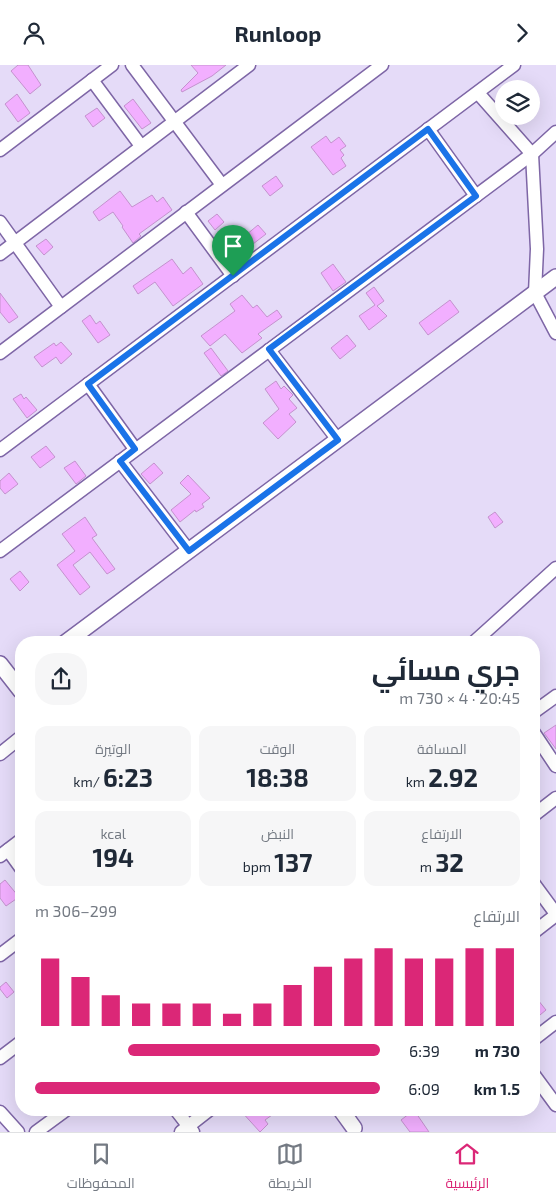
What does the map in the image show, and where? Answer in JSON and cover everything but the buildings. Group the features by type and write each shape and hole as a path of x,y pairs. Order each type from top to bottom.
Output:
{"street":[{"path":"0,150 112,65"},
{"path":"132,65 222,185"},
{"path":"0,254 249,65"},
{"path":"0,353 382,65"},
{"path":"0,450 514,65"},
{"path":"92,80 141,147"},
{"path":"478,93 532,154 537,249 535,293 556,333"},
{"path":"428,129 476,196"},
{"path":"0,551 532,154 556,132"},
{"path":"186,212 233,276"},
{"path":"0,222 61,307"},
{"path":"74,636 556,277"},
{"path":"269,349 338,440"},
{"path":"88,384 135,449"},
{"path":"120,461 189,551"},
{"path":"480,636 556,568"},
{"path":"0,664 15,678"},
{"path":"540,708 556,696"},
{"path":"0,754 15,742"},
{"path":"540,742 556,766"},
{"path":"540,810 556,798"},
{"path":"15,845 4,853 15,863"},
{"path":"540,892 556,914 540,927"},
{"path":"0,955 15,944"},
{"path":"540,1034 556,1022"},
{"path":"0,1058 15,1047"},
{"path":"540,1083 556,1105"},
{"path":"0,1112 18,1132"},
{"path":"36,1132 58,1116"},
{"path":"179,1116 187,1130 203,1116"},
{"path":"344,1116 353,1131"}],"route":[{"path":"428,129 476,196 269,349 338,440 189,551 120,461 135,449 88,384 233,276 428,129"}]}
